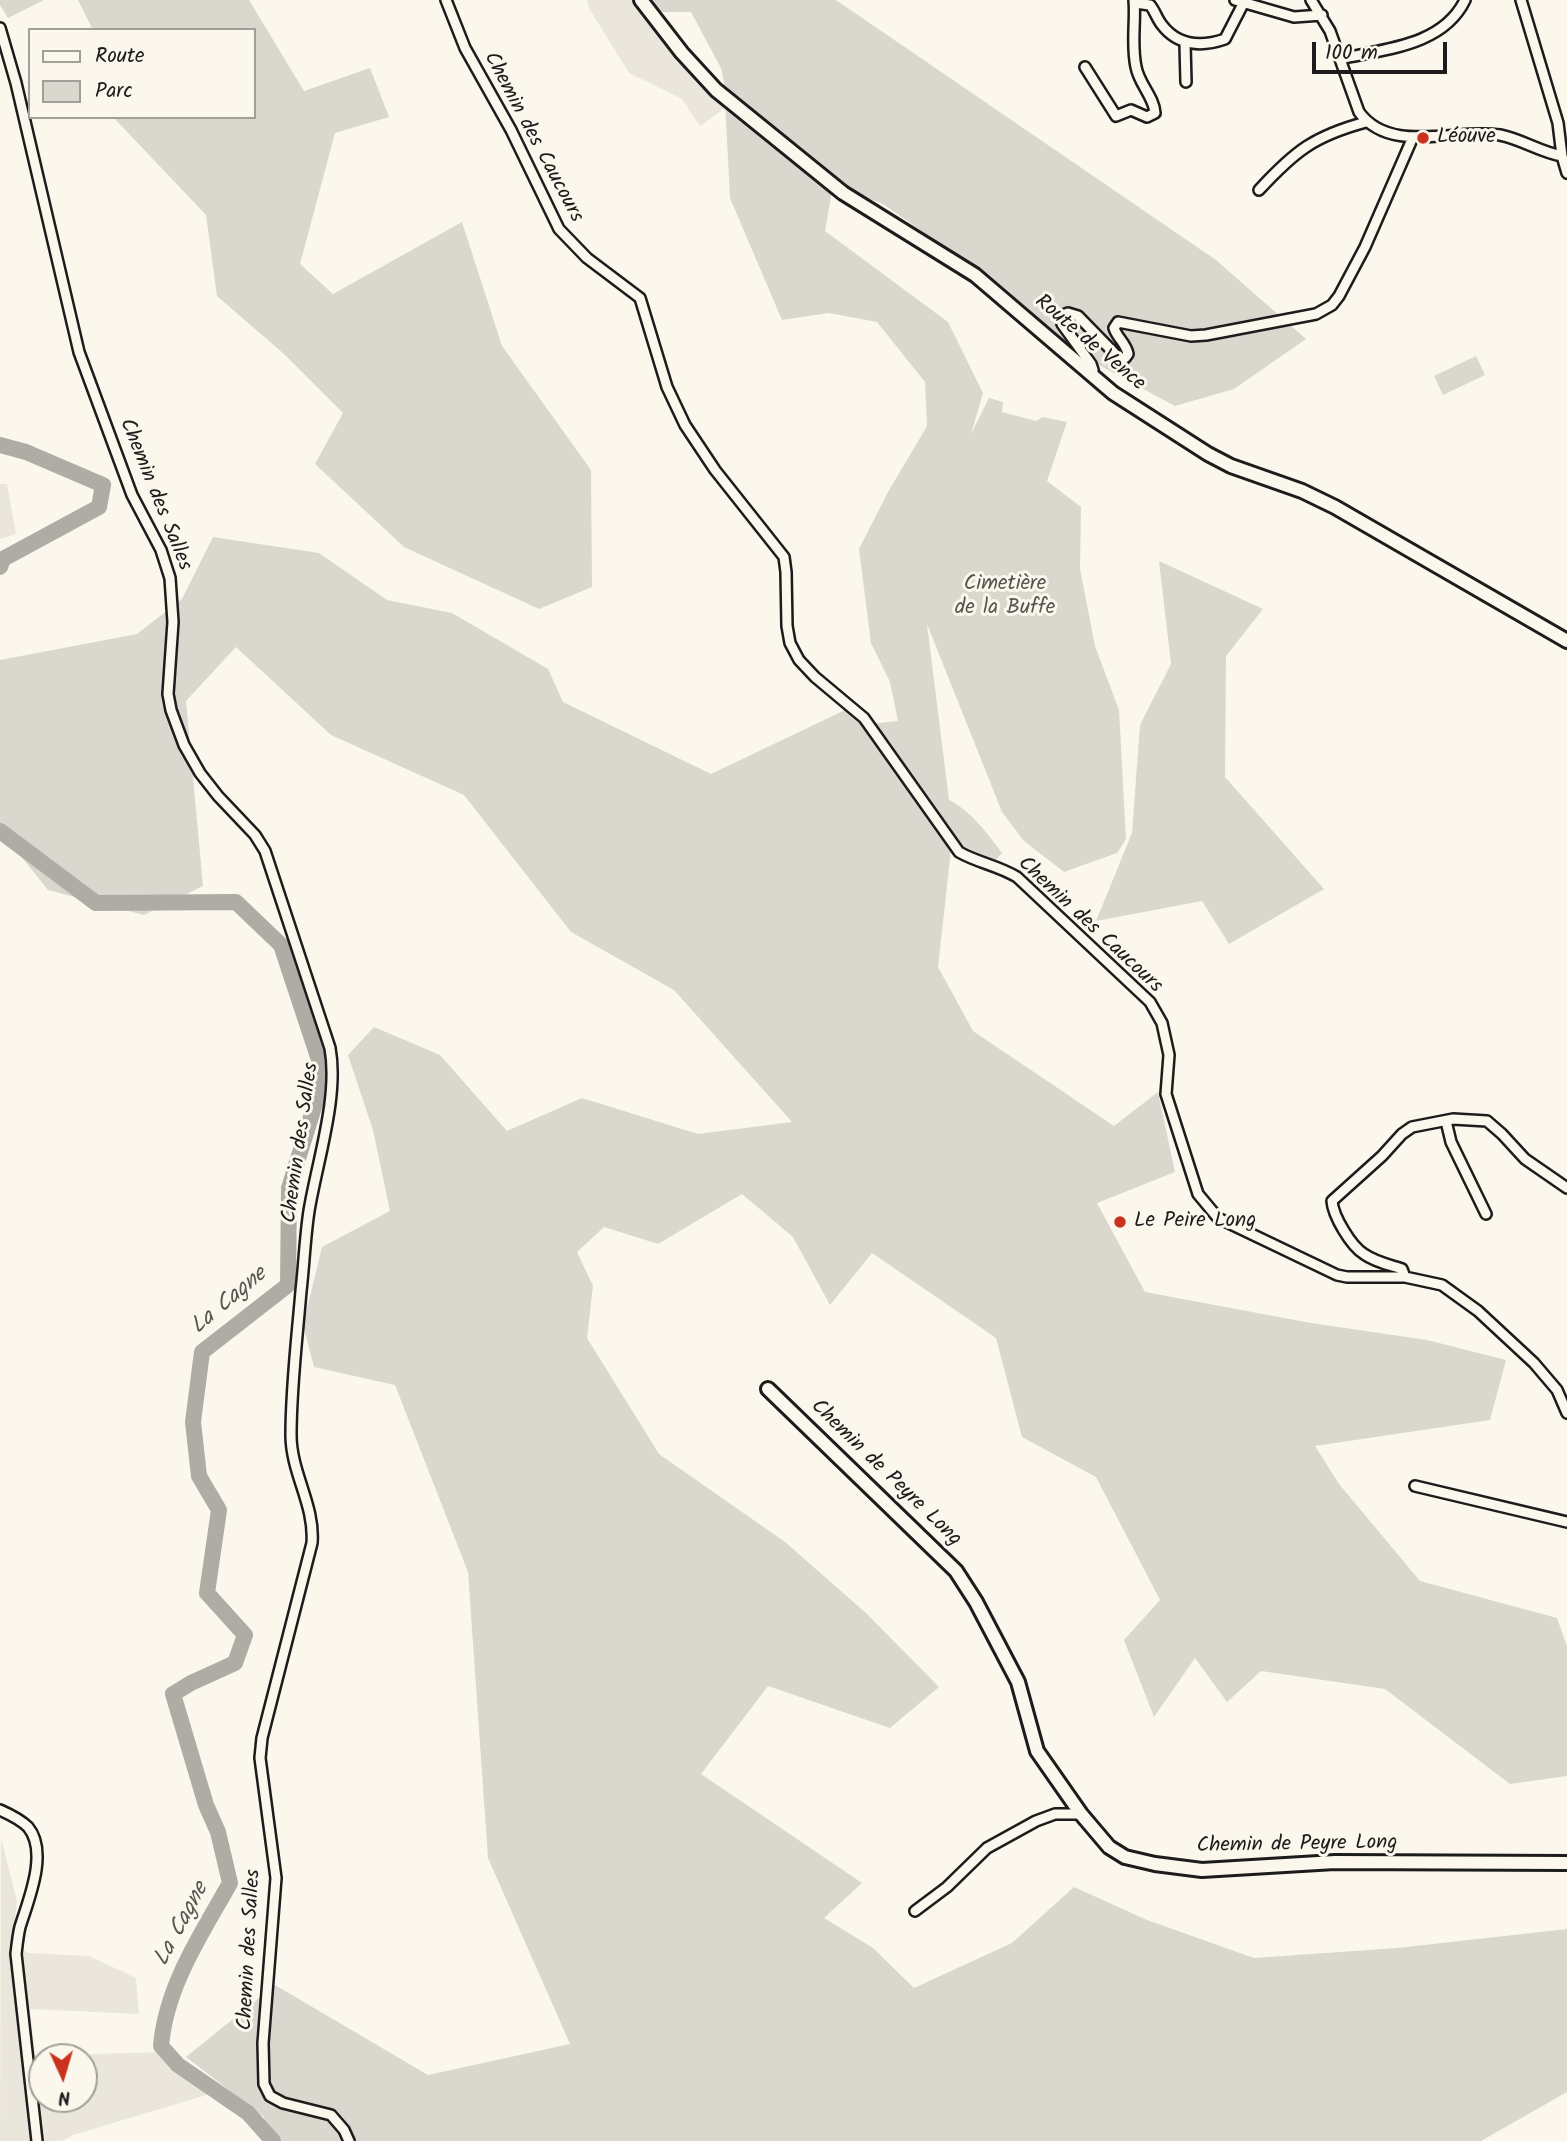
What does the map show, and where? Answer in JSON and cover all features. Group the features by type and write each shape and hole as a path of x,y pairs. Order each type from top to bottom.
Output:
{"main road":[{"name":"Route de Vence","path":"641,0 682,53 716,90 843,194 975,275 1112,393 1192,446 1231,466 1302,491 1335,507 1567,641"},
{"name":"Chemin de Peyre Long","path":"768,1390 957,1571 1018,1682 1037,1751 1081,1814 1109,1847 1125,1857 1202,1870 1335,1863 1567,1863"}],"street":[{"name":"Chemin des Caucours","path":"446,0 465,48 511,130 559,229 587,258 640,298 645,307 667,387 685,425 715,470 784,557 787,626 790,643 799,660 864,718 959,852 971,859 997,865 1017,877 1150,1002 1162,1023 1169,1055 1166,1094 1198,1195 1218,1218 1337,1275 1405,1277"},
{"path":"1311,0 1322,15 1359,112 1366,122 1376,128 1413,137 1497,135 1562,156"},
{"path":"1340,59 1425,38 1453,20 1465,0"},
{"path":"1521,0 1558,123 1567,173"},
{"path":"1085,67 1116,116 1131,110 1147,117 1155,113 1154,105 1136,70 1132,41 1134,2 1153,7 1162,25 1173,37 1185,44 1225,39 1239,2 1294,17 1322,15"},
{"name":"Chemin des Salles","path":"0,27 16,83 79,352 132,495 161,550 170,578 173,622 168,694 171,710 184,745 200,773 265,850 334,1066 322,1153 309,1211 290,1438 294,1467 310,1510 312,1543 262,1738 260,1758 276,1878 263,2043 264,2084 270,2096 284,2103 331,2115 344,2130 349,2141"},
{"path":"1185,44 1186,82"},
{"path":"1259,190 1298,150 1318,138 1366,122"},
{"path":"1092,376 1091,365 1062,324 1063,315 1068,313 1078,316 1119,358 1125,358 1128,354 1114,328 1118,322 1191,336 1206,335 1316,314 1332,305 1365,247 1413,137"},
{"path":"1567,1188 1525,1159 1487,1121 1446,1121 1412,1127 1402,1133 1382,1156 1332,1200 1332,1208 1344,1231 1360,1252 1402,1269 1405,1277 1441,1285 1478,1311 1534,1363 1557,1390 1567,1413"},
{"path":"1446,1121 1451,1142 1486,1214"},
{"path":"1415,1486 1567,1522"},
{"path":"0,1810 29,1828 37,1868 32,1895 20,1928 16,1954 37,2141"},
{"path":"915,1911 947,1887 987,1848 1036,1821 1055,1814 1081,1814"}],"shaded area":[{"path":"587,0 634,0 681,63 725,108 700,126 682,99 629,73 589,8"},
{"path":"0,484 7,484 16,534 0,539"},
{"path":"1,1838 17,1901 12,1946 29,1953 89,1956 136,1978 139,2014 30,2009 34,2043 28,2043 28,2113 98,2113 98,2054 157,2052 210,2094 73,2135 62,2141 0,2141"}],"green space":[{"path":"0,0 44,0 8,18"},
{"path":"78,0 249,0 304,91 370,68 389,117 335,133 300,264 333,294 462,222 502,346 591,470 592,587 539,609 404,547 315,464 343,413 284,354 217,296 206,215 115,119 256,119 256,28 92,28"},
{"name":"Cimetière de la Buffe","path":"653,0 836,0 1216,260 1306,339 1234,389 1175,406 1056,342 1005,289 883,204 833,185 825,231 948,322 983,393 971,434 989,398 1003,402 1002,412 1036,421 1043,417 1067,422 1047,481 1081,507 1080,569 1095,646 1119,710 1126,839 1117,853 1064,872 1024,841 1002,812 927,624 949,800 971,816 1002,853 995,861 965,847 953,832 938,967 973,1031 1114,1126 1158,1092 1175,1172 1097,1203 1145,1292 1311,1323 1427,1340 1506,1360 1490,1420 1315,1446 1339,1484 1420,1581 1557,1618 1567,1646 1567,1776 1510,1784 1385,1689 1261,1671 1227,1702 1195,1658 1154,1717 1124,1640 1160,1600 1096,1477 1022,1437 996,1338 872,1253 830,1305 793,1237 742,1194 658,1244 604,1227 577,1252 593,1286 587,1338 659,1454 785,1542 866,1613 939,1687 890,1728 768,1686 701,1774 862,1883 824,1918 873,1948 914,1988 1012,1943 1074,1887 1147,1920 1254,1958 1397,1948 1567,1929 1567,2092 1481,2141 265,2141 264,2117 186,2057 275,1985 428,2075 570,2044 488,1858 468,1572 395,1385 314,1367 303,1325 322,1247 390,1211 373,1130 348,1055 374,1027 440,1055 507,1131 582,1098 698,1134 792,1122 674,990 571,932 464,795 331,735 236,647 186,701 203,886 144,915 48,890 0,830 0,660 137,634 182,599 213,537 319,553 387,600 452,613 548,669 563,702 711,774 845,710 861,725 898,721 890,682 871,643 859,549 888,492 927,426 925,382 877,322 829,313 782,320 730,198 721,68 691,12 658,12"},
{"path":"1476,356 1485,375 1443,395 1434,376"},
{"path":"1159,561 1263,609 1226,656 1225,777 1324,889 1229,944 1202,901 1096,921 1132,833 1140,725 1171,664"}],"waterway":[{"name":"La Cagne","path":"0,445 26,452 103,485 99,507 3,559 0,567"},
{"name":"La Cagne","path":"0,831 96,903 236,902 281,945 324,1075 289,1188 288,1285 202,1352 193,1422 199,1476 219,1510 207,1593 245,1635 235,1663 173,1694 206,1805 218,1832 230,1883 177,1982 164,2024 161,2046 178,2065 248,2113 273,2141"}],"place":[{"name":"Léouve","path":"1423,138"},
{"name":"Le Peire Long","path":"1120,1222"}]}
